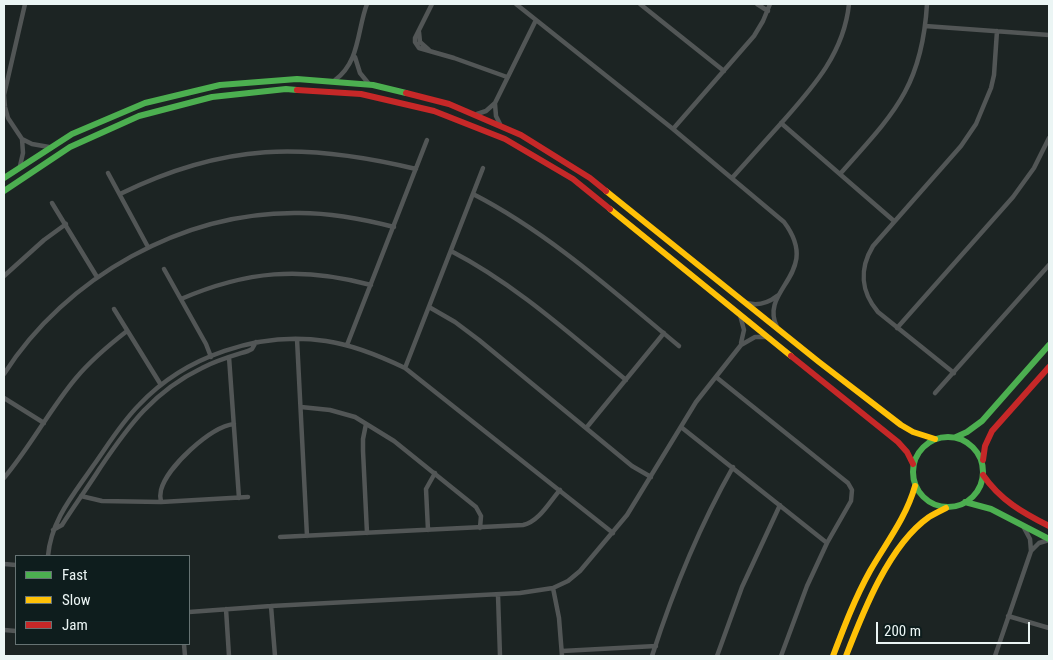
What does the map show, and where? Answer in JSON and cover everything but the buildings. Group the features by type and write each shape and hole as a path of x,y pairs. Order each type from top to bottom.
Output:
{"street":[{"path":"20,166 23,153 22,139 6,112 4,95 25,4"},
{"path":"335,80 347,69 354,55 367,4"},
{"path":"432,4 420,28 420,42 424,47 433,52 507,77"},
{"path":"516,4 673,129 784,222 793,236 796,251 795,268 775,302 773,316 778,329"},
{"path":"640,4 724,70"},
{"path":"757,4 768,11"},
{"path":"673,129 758,31 770,4"},
{"path":"732,178 809,92 828,66 841,39 849,4"},
{"path":"840,174 886,122 904,95 917,65 926,26 927,4"},
{"path":"500,124 495,111 496,102 536,20"},
{"path":"926,26 1049,34"},
{"path":"954,373 897,328 872,305 864,289 865,262 868,254 894,221 961,146 976,124 991,88 994,75 997,31"},
{"path":"354,55 360,73 369,84"},
{"path":"4,178 20,166 77,132 119,113 159,98 228,83 289,78 335,80 385,86 432,98 500,124 546,148 583,173 778,329 907,429 935,439"},
{"path":"357,93 356,89 360,86 380,89 385,86"},
{"path":"4,192 45,162 82,141 129,120 174,105 214,96 259,90 304,89 357,93 399,100 444,113 484,128 535,154 585,188 898,442 907,452 913,464"},
{"path":"477,114 486,111 496,102"},
{"path":"781,123 894,221"},
{"path":"897,328 1013,197 1034,168 1049,138"},
{"path":"22,139 37,146 49,148"},
{"path":"347,346 427,140"},
{"path":"120,194 148,180 192,165 235,155 278,150 338,153 416,169"},
{"path":"405,368 483,168"},
{"path":"108,173 148,247"},
{"path":"473,194 511,214 547,239 679,346"},
{"path":"52,203 97,277"},
{"path":"4,374 41,327 58,309 97,277 112,266 148,247 182,233 234,220 280,213 356,218 394,227"},
{"path":"4,276 44,240 66,224"},
{"path":"451,251 484,269 515,290 626,380"},
{"path":"936,393 1049,265"},
{"path":"164,269 206,344 211,357"},
{"path":"181,299 215,286 269,274 328,276 371,286"},
{"path":"745,302 752,304 766,303 778,295"},
{"path":"428,307 455,322 479,340 632,466 651,477"},
{"path":"114,309 161,385"},
{"path":"190,612 498,595 541,591 568,581 580,571 627,515 681,427 740,345 744,335 744,325 738,311"},
{"path":"4,478 28,447 76,377 110,344 127,331"},
{"path":"587,427 664,333"},
{"path":"740,345 755,337 771,338"},
{"path":"297,339 306,536"},
{"path":"48,555 53,530 63,510 120,426 139,404 161,385 185,369 211,357 233,348 256,342 297,339 325,341 347,346 389,360 405,368 613,533"},
{"path":"53,530 62,525 126,431 147,406 180,379 200,368 252,350 256,342"},
{"path":"956,437 967,432 982,421 1049,345"},
{"path":"229,357 239,498"},
{"path":"982,464 985,446 992,431 1049,367"},
{"path":"716,377 850,484 853,493 851,501 827,543 807,586 781,656"},
{"path":"4,398 44,423"},
{"path":"301,407 322,409 355,417 394,441 478,509 480,528"},
{"path":"161,502 160,495 164,483 187,454 213,432 221,427 234,424"},
{"path":"366,424 362,451 366,533"},
{"path":"681,427 827,543"},
{"path":"846,656 865,610 898,552 920,523 934,513 965,502 975,494 982,482 982,464 979,454 973,447 956,437 942,437 929,442 919,452 913,464 913,477 915,486 929,502 939,506 950,507"},
{"path":"652,656 695,541 733,467"},
{"path":"428,530 426,489 435,473"},
{"path":"983,475 995,492 1006,502 1049,526"},
{"path":"833,656 859,594 878,557 908,511 915,486"},
{"path":"280,537 528,524 535,519 560,490"},
{"path":"81,496 102,501 161,502 248,497"},
{"path":"965,502 991,509 1049,539"},
{"path":"717,656 745,580 780,505"},
{"path":"995,656 1030,551 1030,539 1022,525"},
{"path":"1030,551 1039,543 1049,539"},
{"path":"553,588 559,618 562,654 656,646"},
{"path":"498,595 500,656"},
{"path":"271,606 275,656"},
{"path":"226,609 230,656"},
{"path":"1008,616 1049,628"}],"traffic: fast":[{"path":"4,178 72,134 145,103 220,85 297,79 373,85 406,93"},
{"path":"4,191 70,147 139,116 212,97 286,89 297,90"},
{"path":"956,437 967,432 982,421 1049,345"},
{"path":"941,437 955,437 968,443 977,452 983,465 983,472 981,485 973,497 955,507 941,507 928,501 919,492 913,479 913,465 919,452 928,443 941,437"},
{"path":"965,502 991,509 1049,539"}],"traffic: slow":[{"path":"606,191 819,362 901,425 913,432 935,439"},
{"path":"610,209 791,356"},
{"path":"833,656 859,592 901,520 915,486"},
{"path":"846,656 869,600 879,580 902,544 929,517 946,508"}],"traffic: jam":[{"path":"297,90 361,94 434,111 505,139 573,179 610,209"},
{"path":"406,93 449,104 521,135 590,178 606,191"},
{"path":"791,356 898,442 907,452 913,464"},
{"path":"983,460 985,446 992,431 1049,367"},
{"path":"983,475 1004,499 1049,526"}]}
